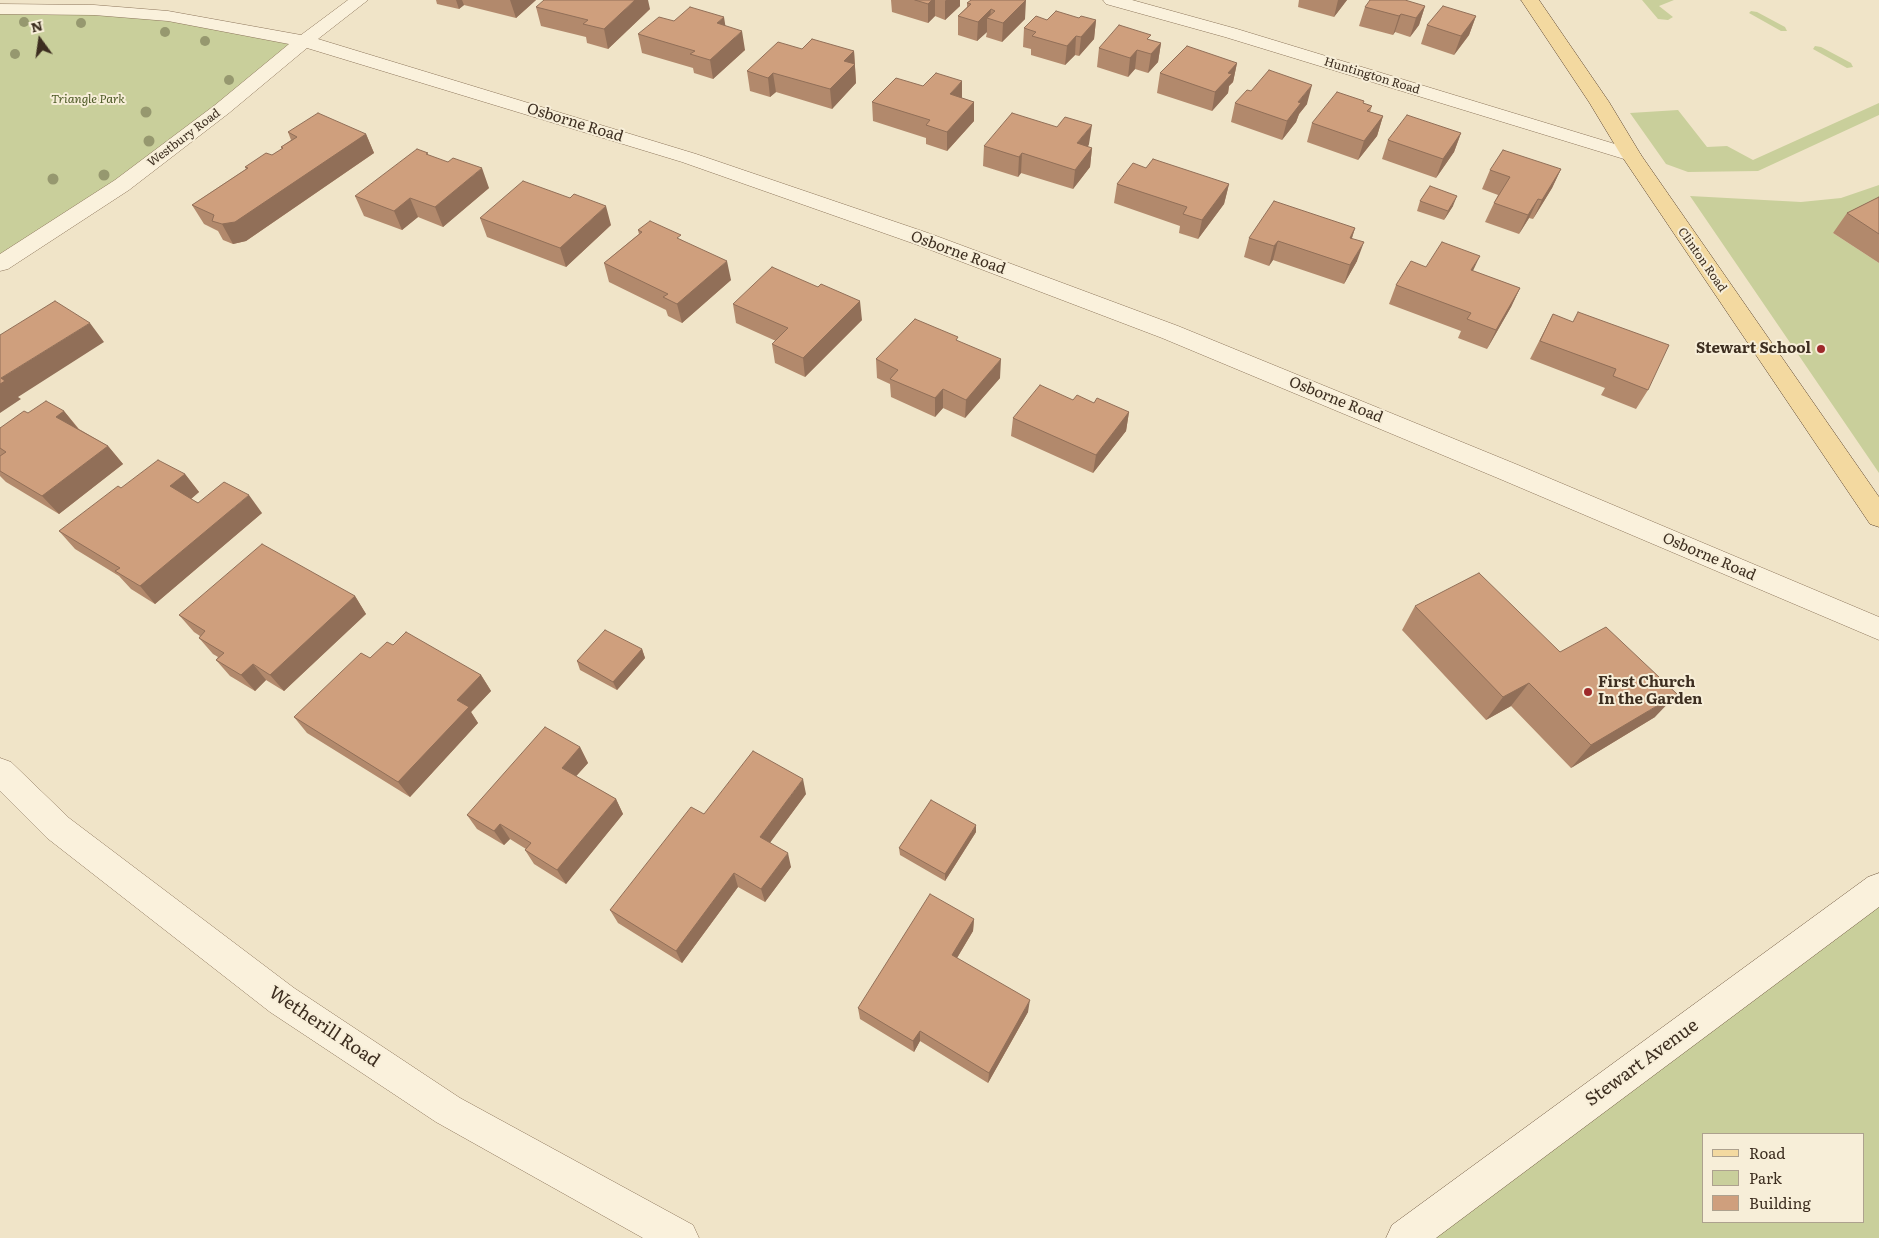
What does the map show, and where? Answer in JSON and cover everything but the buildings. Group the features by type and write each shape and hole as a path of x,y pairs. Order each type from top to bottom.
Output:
{"main road":[{"name":"Clinton Road","path":"1530,0 1599,102 1630,155 1879,517"}],"street":[{"name":"Westbury Road","path":"0,264 122,185 222,109 304,41 359,0"},
{"name":"Huntington Road","path":"1112,0 1231,33 1630,155"},
{"name":"Osborne Road","path":"0,9 94,10 168,16 304,41 680,156 923,239 1170,332 1500,468 1879,629"},
{"name":"Wetherill Road","path":"0,772 58,828 282,1000 448,1110 680,1238"},
{"name":"Stewart Avenue","path":"1405,1238 1879,888"}],"green space":[{"path":"1642,0 1674,0 1659,6 1673,17 1668,20 1658,19"},
{"name":"Triangle Park","path":"0,9 94,10 304,41 222,109 0,264"},
{"path":"1751,11 1757,12 1785,27 1787,31 1781,31 1749,13"},
{"path":"1815,46 1821,47 1851,63 1853,67 1847,68 1813,49"},
{"path":"1879,103 1879,115 1758,171 1688,172 1666,164 1630,113 1678,110 1707,147 1727,146 1753,160"},
{"path":"1879,185 1879,207 1833,233 1879,263 1879,473 1690,196 1801,202 1841,198"},
{"path":"1879,888 1879,1238 1404,1238"}],"place":[{"name":"Stewart School","path":"1821,349"},
{"name":"First Church In the Garden","path":"1588,692"}]}
